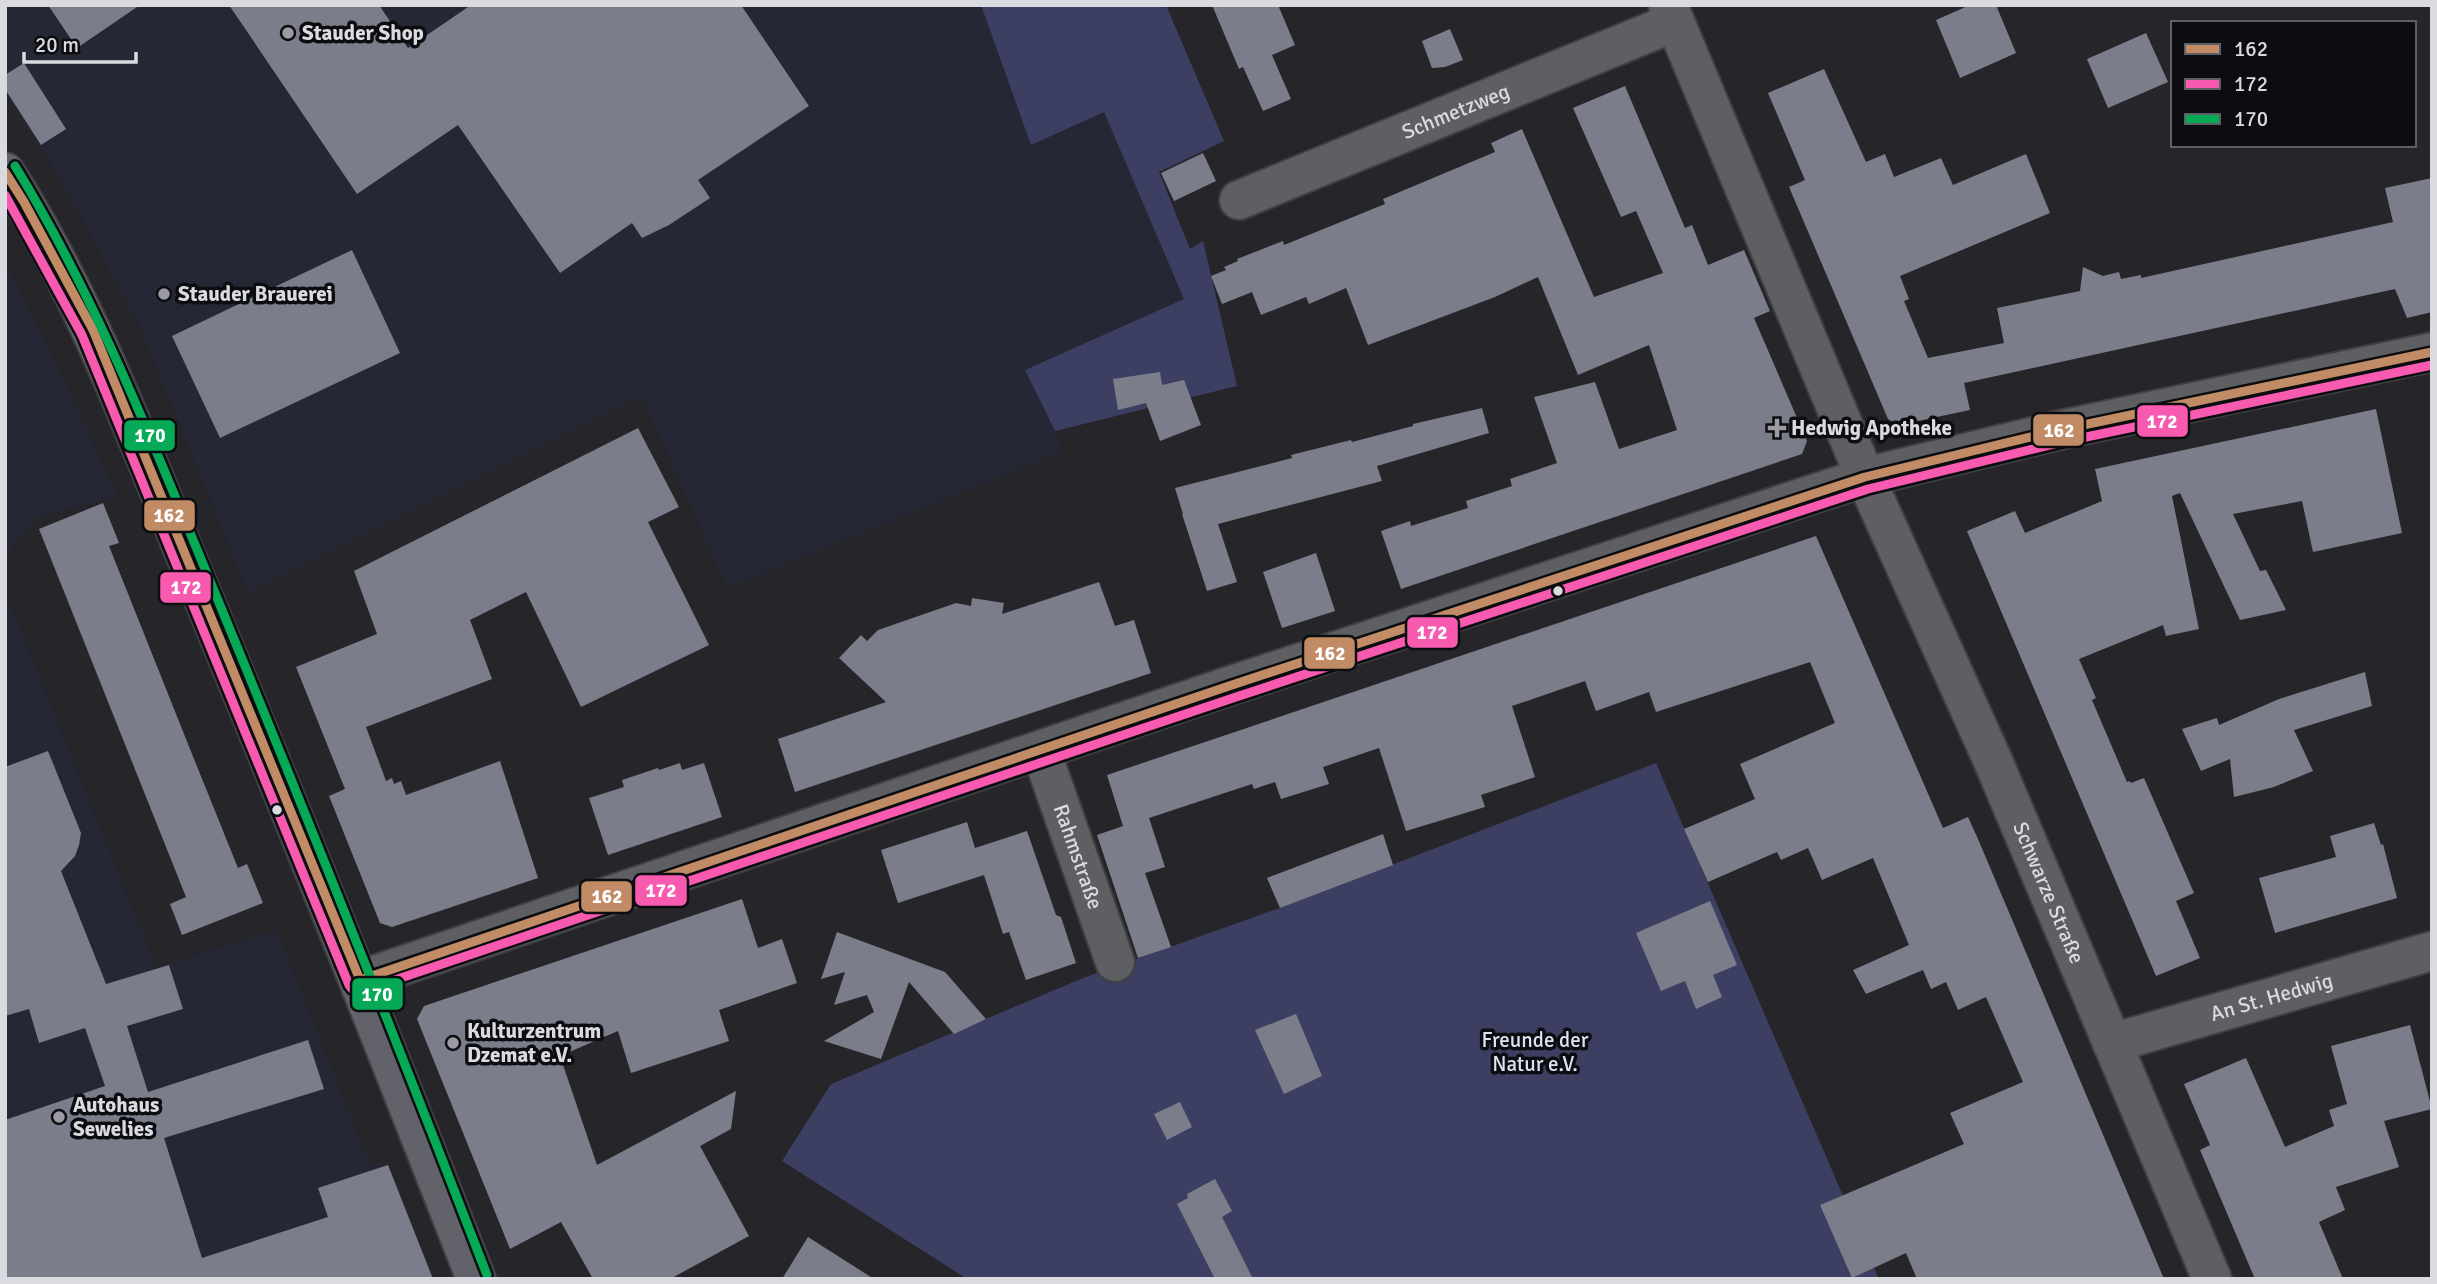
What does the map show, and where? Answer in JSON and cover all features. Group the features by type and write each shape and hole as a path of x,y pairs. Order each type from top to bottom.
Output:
{"main road":[{"path":"5,173 24,202 93,330 288,801 476,1279"}],"street":[{"name":"Schmetzweg","path":"1239,200 1671,14"},
{"name":"Schwarze Straße","path":"1671,14 1865,477 1993,761 2212,1279"},
{"path":"360,980 1232,685 1865,477 2064,429 2432,352"},
{"name":"Rahmstraße","path":"1041,751 1115,962"},
{"name":"An St. Hedwig","path":"2112,1043 2432,951"}],"shaded area":[{"name":"Stauder Brauerei","path":"5,5 981,5 987,21 1104,111 1184,300 1025,370 1064,451 727,588 642,397 248,592 138,323 57,173 5,94"},
{"path":"5,263 54,358 117,495 39,517 11,549 5,572"},
{"path":"5,591 156,967 277,930 370,1166 382,1161 429,1279 5,1279"}],"green space":[{"path":"981,5 1166,5 1224,141 1159,172 1190,249 1203,241 1237,386 1055,431 1025,370 1184,299 1104,112 1031,145"},
{"name":"Freunde der Natur e.V.","path":"1656,763 1879,1279 967,1279 782,1161 831,1084 1083,978 1280,908"}],"building":[{"path":"48,5 140,5 77,48"},
{"path":"229,5 379,5 408,48 471,5 741,5 809,106 698,180 710,198 669,225 642,238 632,223 560,273 458,125 357,194"},
{"path":"1212,5 1278,5 1295,45 1272,55 1291,99 1263,111 1243,67 1239,69"},
{"path":"1970,5 1996,5 2016,53 1960,78 1936,20"},
{"path":"1450,29 1463,60 1445,67 1432,68 1422,41"},
{"path":"2146,33 2168,82 2108,108 2087,59"},
{"path":"24,63 66,129 41,145 5,89 5,75"},
{"path":"1824,69 1866,162 1885,154 1894,177 1941,158 1953,185 2026,154 2050,213 1900,276 1909,299 1904,301 1928,358 2004,343 1997,308 2080,291 2083,267 2103,276 2119,272 2121,279 2141,275 2141,278 2393,222 2385,188 2432,178 2432,312 2407,318 2395,289 1964,383 1970,410 1899,425 1888,419 1789,187 1805,180 1768,93"},
{"path":"1625,86 1685,228 1692,225 1708,265 1744,250 1770,311 1754,318 1807,441 1802,454 1401,589 1381,531 1410,521 1411,526 1468,508 1466,501 1512,486 1510,479 1557,463 1534,397 1595,382 1619,449 1677,430 1649,345 1578,375 1538,277 1495,297 1368,345 1346,288 1309,304 1306,297 1261,315 1252,292 1222,304 1211,276 1226,270 1224,267 1238,261 1237,259 1283,241 1284,245 1385,204 1383,199 1495,152 1491,143 1522,129 1594,297 1663,273 1636,211 1621,217 1573,108"},
{"path":"1203,153 1216,181 1174,201 1161,173"},
{"path":"352,250 400,353 220,438 172,336"},
{"path":"1160,372 1162,385 1184,380 1201,425 1160,441 1146,403 1118,410 1113,379"},
{"path":"1482,408 1489,433 1377,466 1382,481 1218,524 1237,582 1207,591 1175,488 1292,458 1291,455"},
{"path":"2376,409 2402,533 2313,552 2302,501 2233,514 2260,571 2266,570 2286,610 2240,620 2180,493 2172,496 2199,629 2166,636 2163,625 2079,659 2096,698 2092,700 2127,782 2144,778 2194,893 2176,901 2200,958 2156,976 1967,531 2015,511 2025,533 2102,501 2095,469"},
{"path":"638,428 679,507 648,522 709,645 581,707 526,592 470,620 492,679 366,727 386,781 392,778 394,784 401,781 406,795 500,761 538,878 392,927 380,923 329,796 345,789 296,667 377,634 354,571"},
{"path":"103,503 119,543 109,546 190,749 238,868 247,864 263,903 182,935 170,904 186,897 39,529"},
{"path":"1816,536 1943,828 1968,817 2164,1279 1917,1279 1906,1253 1852,1278 1820,1205 1964,1144 1950,1113 2023,1082 1986,997 1958,1010 1946,982 1931,989 1923,970 1866,994 1853,970 1909,945 1873,858 1822,880 1808,848 1781,860 1777,852 1708,882 1684,829 1755,799 1740,764 1835,723 1810,662 1656,712 1649,692 1596,711 1585,681 1512,706 1535,777 1481,795 1485,807 1406,831 1379,748 1323,767 1329,784 1281,799 1275,782 1254,789 1252,784 1149,818 1165,867 1145,873 1171,947 1138,958 1097,835 1123,826 1107,775"},
{"path":"1316,553 1335,611 1282,628 1263,572"},
{"path":"1099,582 1115,626 1134,620 1151,673 795,792 778,739 886,702 839,658 861,635 867,641 878,630 956,603 971,606 972,598 1004,603 1002,614"},
{"path":"2365,672 2372,706 2294,730 2313,771 2274,787 2234,797 2230,759 2201,771 2182,729 2217,718 2219,725 2279,699"},
{"path":"48,751 81,833 75,856 61,871 106,984 169,965 183,1009 127,1026 148,1092 308,1040 324,1089 164,1138 202,1258 328,1217 318,1188 388,1165 433,1279 5,1279 5,1120 105,1086 85,1028 39,1043 29,1009 5,1016 5,767"},
{"path":"680,763 682,770 704,763 722,817 608,855 589,798 624,787 622,780"},
{"path":"967,822 975,848 1027,831 1076,963 1026,980 1009,932 1003,934 984,875 898,903 881,850"},
{"path":"2374,823 2381,845 2383,844 2397,898 2275,933 2259,878 2336,857 2330,836"},
{"path":"1383,834 1393,865 1280,908 1267,878"},
{"path":"742,899 758,948 782,939 797,983 719,1010 729,1041 631,1073 618,1031 560,1056 597,1165 736,1091 731,1129 700,1146 749,1236 670,1279 593,1279 561,1222 510,1249 417,1019 424,1006"},
{"path":"1710,901 1737,965 1713,975 1722,997 1696,1009 1685,981 1661,991 1636,933"},
{"path":"837,932 945,972 986,1019 954,1034 909,982 881,1059 824,1041 874,1012 867,995 834,1005 845,972 821,979"},
{"path":"1296,1014 1322,1076 1284,1094 1255,1030"},
{"path":"2410,1025 2432,1109 2384,1121 2399,1167 2336,1187 2345,1210 2319,1222 2343,1279 2255,1279 2200,1150 2210,1145 2184,1084 2246,1058 2285,1147 2334,1126 2329,1110 2347,1104 2331,1046"},
{"path":"1180,1102 1192,1127 1167,1140 1154,1114"},
{"path":"1215,1179 1232,1211 1222,1217 1253,1279 1215,1279 1177,1204 1188,1198 1187,1194"},
{"path":"808,1237 874,1279 782,1279"}],"transit line":[{"name":"170","path":"15,166 75,273 151,440 323,859 487,1275"},
{"name":"162","path":"5,172 93,330 360,980 1232,685 1865,477 2064,429 2432,352"},
{"name":"172","path":"5,195 82,335 349,985 359,992 1236,697 1868,489 2067,441 2432,365"}],"place":[{"name":"Stauder Shop","path":"288,33"},
{"name":"Stauder Brauerei","path":"164,294"},
{"name":"Hedwig Apotheke","path":"1777,428"},
{"name":"Kulturzentrum Dzemat e.V.","path":"453,1043"},
{"name":"Autohaus Sewelies","path":"59,1117"}]}
